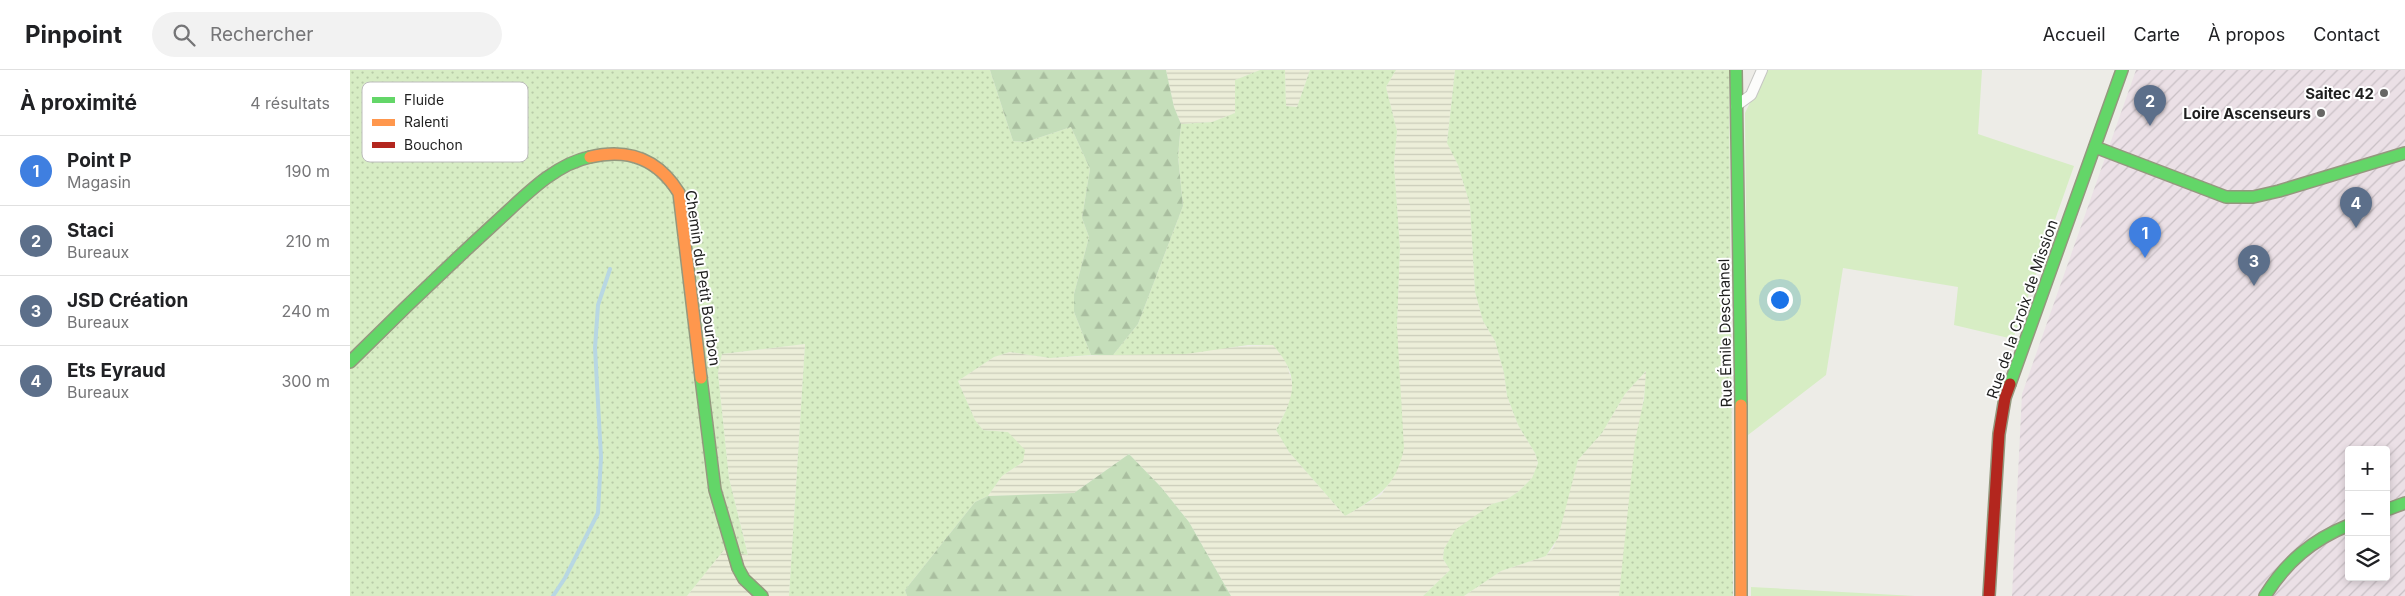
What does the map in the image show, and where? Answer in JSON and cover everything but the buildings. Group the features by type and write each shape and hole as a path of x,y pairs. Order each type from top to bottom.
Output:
{"street":[{"name":"Rue Émile Deschanel","path":"1736,70 1741,337 1741,596"},
{"path":"1736,106 1751,95 1762,70"},
{"name":"Rue de la Croix de Mission","path":"1989,596 1999,434 2005,398 2122,70"},
{"path":"2095,147 2226,197 2244,197 2280,191 2405,153"},
{"name":"Chemin du Petit Bourbon","path":"350,362 470,245 531,191 557,172 584,158 615,153 642,156 673,180 679,193 715,490 738,568 744,579 762,596"},
{"path":"2390,509 2405,503"},
{"path":"2265,596 2286,566 2304,547 2331,531 2345,526"}],"shaded area":[{"path":"2136,70 2405,70 2405,596 2012,596 2022,394"}],"green space":[{"path":"350,70 990,70 1013,141 1026,142 1071,127 1090,169 1082,218 1089,237 1074,294 1074,312 1091,355 1050,358 1010,352 994,357 958,381 975,420 983,430 1008,432 1025,450 1023,462 1002,476 988,496 975,502 905,590 907,596 789,596 805,344 722,354 718,373 729,478 748,555 724,550 687,596 350,596"},
{"path":"990,70 1166,70 1174,107 1181,124 1178,156 1183,206 1138,324 1113,355 1091,355 1074,312 1074,294 1089,237 1082,218 1090,169 1071,127 1026,142 1013,141"},
{"path":"1166,70 1260,70 1235,80 1235,113 1212,122 1181,124 1174,107"},
{"path":"1260,70 1285,70 1286,106 1297,107 1310,70 1396,70 1386,87 1397,131 1394,164 1400,248 1397,327 1404,448 1396,473 1384,490 1345,516 1289,452 1276,430 1291,396 1292,386 1288,367 1273,345 1248,345 1186,354 1113,355 1138,324 1183,206 1178,156 1181,124 1212,122 1235,113 1235,80"},
{"path":"1285,70 1310,70 1297,107 1286,106"},
{"path":"1396,70 1455,70 1447,142 1458,165 1470,205 1475,292 1483,321 1495,341 1504,373 1507,396 1518,425 1535,453 1538,463 1532,478 1519,491 1506,500 1492,504 1450,540 1444,549 1443,559 1450,570 1423,596 1231,596 1189,522 1161,487 1129,454 1074,493 988,496 1002,476 1023,462 1008,432 983,430 975,420 958,381 994,357 1010,352 1050,358 1273,345 1285,359 1293,385 1291,400 1276,430 1289,452 1345,516 1381,495 1390,482 1400,248 1394,164 1397,131 1386,87"},
{"path":"1455,70 1729,70 1733,596 1619,596 1635,441 1644,399 1646,371 1625,394 1602,433 1578,460 1558,538 1546,556 1501,571 1464,596 1423,596 1450,570 1443,559 1444,549 1455,530 1492,504 1506,500 1519,491 1532,478 1538,463 1535,453 1518,425 1507,396 1504,373 1495,341 1483,321 1475,292 1470,205 1458,165 1447,143"},
{"path":"1766,70 1982,70 1978,134 2074,166 2013,339 1954,325 1958,287 1843,268 1826,375 1748,435 1745,113"},
{"path":"805,344 789,596 687,596 724,550 748,554 729,478 718,373 722,354"},
{"path":"1647,370 1619,596 1464,596 1501,571 1546,556 1554,547 1578,460 1602,433 1625,394"},
{"path":"1129,454 1161,487 1189,522 1231,596 907,596 905,590 975,502 988,496 1074,493"},
{"path":"1751,587 1915,596 1751,596"}],"waterway":[{"path":"553,596 565,578 598,513 601,457 595,348 598,305 610,269"}],"traffic: fast":[{"path":"1736,70 1741,405"},
{"path":"2010,384 2122,70"},
{"path":"2095,147 2226,197 2253,197 2279,191 2405,153"},
{"path":"350,362 439,275 538,184 563,167 590,157"},
{"path":"701,378 715,490 738,568 744,579 762,596"},
{"path":"2390,509 2405,503"},
{"path":"2265,596 2282,573 2301,553 2323,538 2345,527"}],"traffic: slow":[{"path":"590,157 617,154 630,155 641,159 652,164 662,172 679,193 701,378"},
{"path":"1741,405 1741,596"}],"traffic: jam":[{"path":"1989,596 1999,434 2005,398 2010,384"}],"place":[{"name":"Saitec 42","path":"2384,93"},
{"name":"Loire Ascenseurs","path":"2321,113"},
{"name":"Staci","path":"2150,126"},
{"name":"Ets Eyraud","path":"2356,228"},
{"name":"Point P","path":"2145,258"},
{"name":"JSD Création","path":"2254,286"}]}
